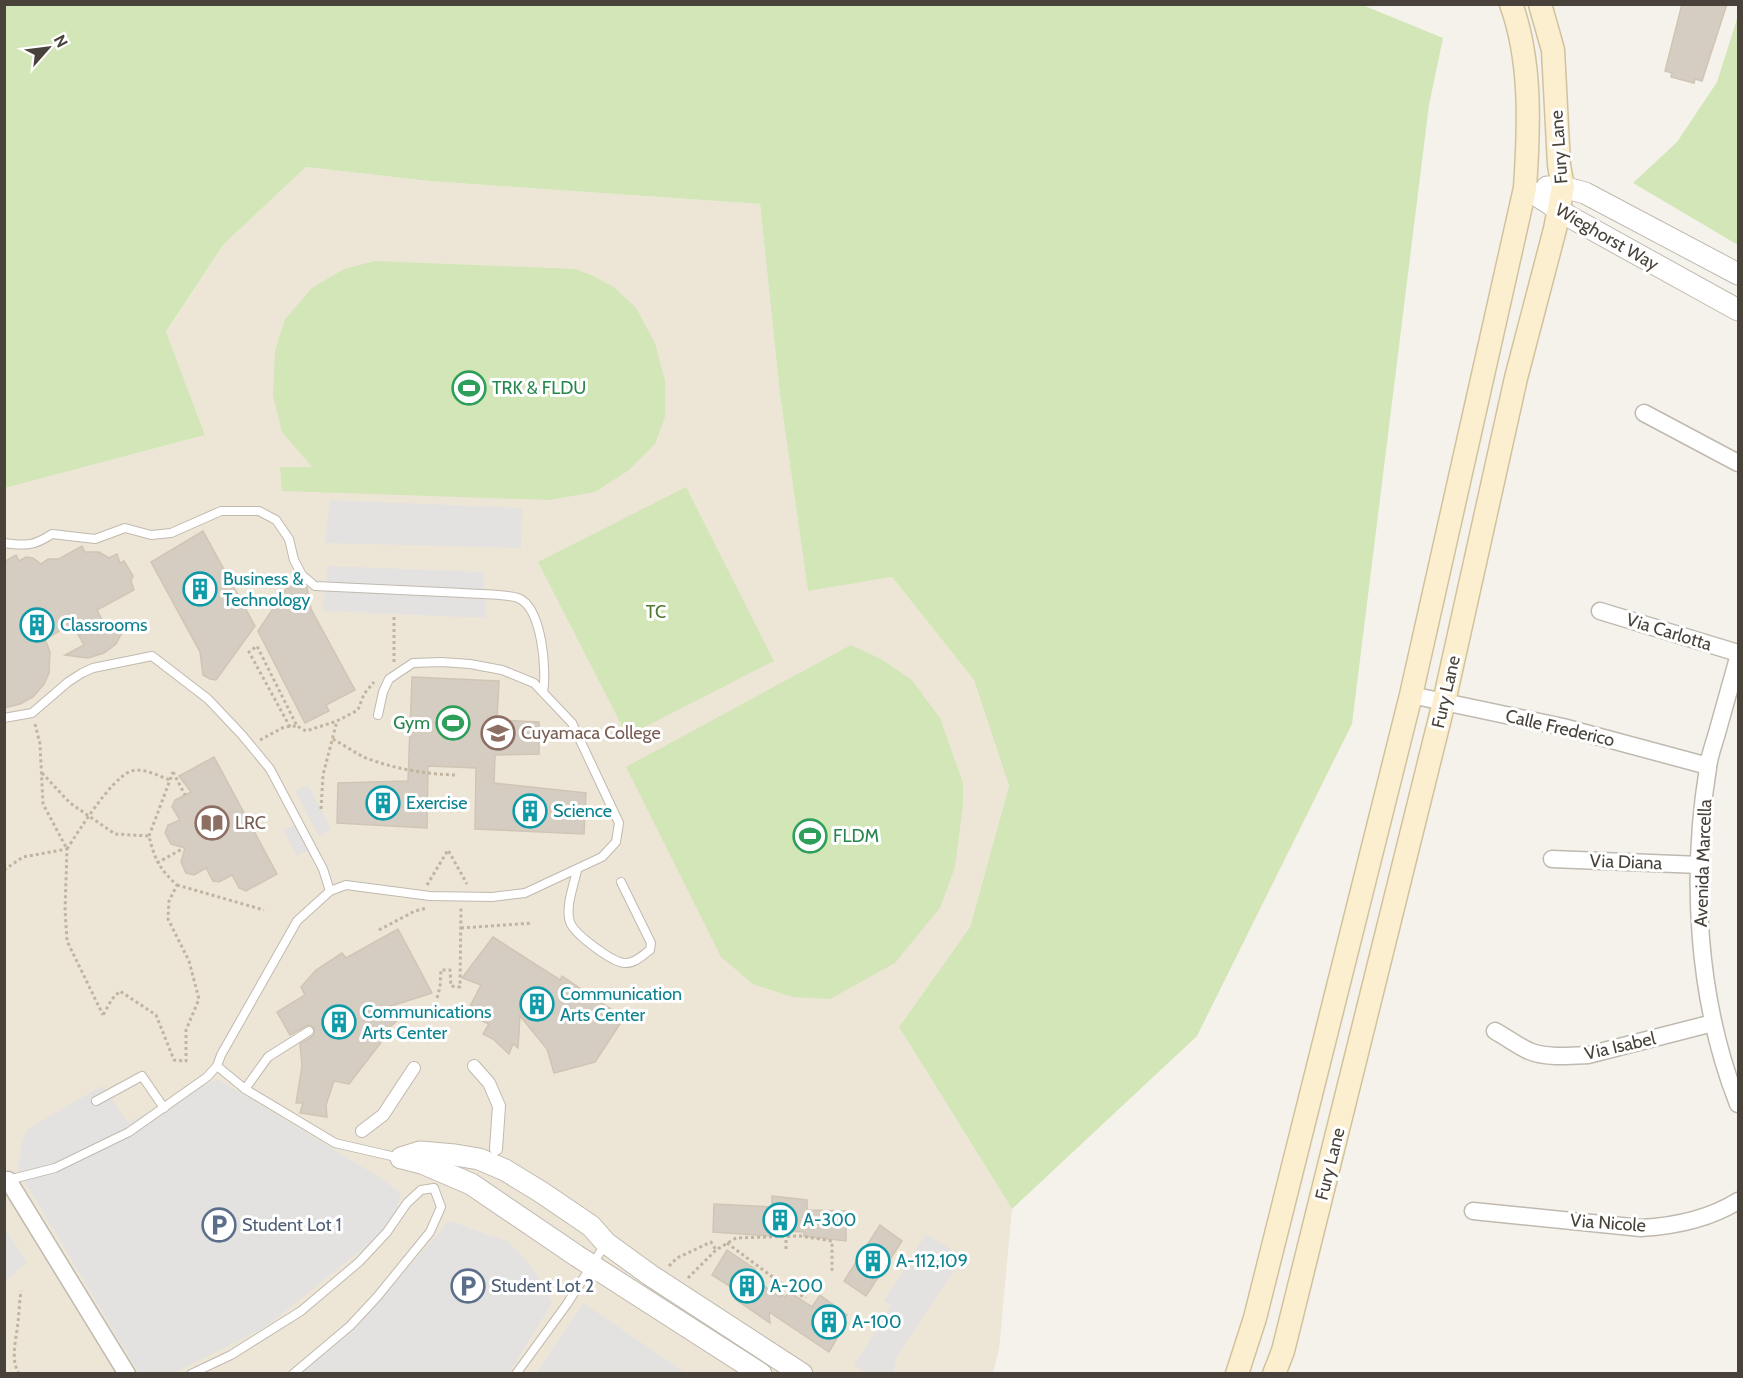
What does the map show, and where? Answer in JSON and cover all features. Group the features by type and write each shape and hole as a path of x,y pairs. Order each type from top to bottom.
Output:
{"main road":[{"name":"Fury Lane","path":"1237,1374 1255,1318 1411,695 1525,188 1528,133 1524,64 1518,23 1510,4"},
{"name":"Fury Lane","path":"1275,1374 1289,1328 1444,702 1516,378 1559,210 1563,187 1559,165 1553,50 1540,4"}],"street":[{"name":"Wieghorst Way","path":"1525,188 1563,187 1585,193 1738,274"},
{"name":"Wieghorst Way","path":"1525,188 1559,210 1738,310"},
{"path":"1644,413 1738,463"},
{"name":"Via Carlotta","path":"1600,610 1738,653"},
{"name":"Avenida Marcella","path":"1738,658 1708,766 1702,823 1699,913 1705,976 1713,1023 1724,1066 1738,1104"},
{"name":"Calle Frederico","path":"1411,695 1563,727 1708,766"},
{"name":"Via Diana","path":"1552,859 1700,865"},
{"name":"Via Isabel","path":"1495,1031 1531,1052 1576,1056 1713,1023"},
{"path":"474,1066 489,1083 499,1106 496,1149"},
{"path":"362,1131 383,1114 414,1068"},
{"path":"401,1158 420,1152 479,1159 505,1170 591,1226 606,1244 650,1275 802,1374"},
{"path":"401,1158 422,1163 471,1184 761,1374"},
{"path":"6,1180 127,1374"},
{"name":"Via Nicole","path":"1473,1211 1651,1227 1696,1220 1738,1201"},
{"path":"592,1265 601,1261 610,1261 650,1275"}],"lane":[{"path":"4,543 20,546 38,544 52,534 95,539 125,528 151,535 171,533 221,511 259,511 276,520 289,539 294,560 302,575 315,586 519,598 532,611 541,643 545,678 543,692"},
{"path":"4,718 32,713 82,672 113,663 152,656 207,699 251,745 270,769 323,868 330,891"},
{"path":"6,1180 55,1168 129,1132 207,1077 217,1066 221,1055 297,921 330,891 346,885 421,895 477,897 525,893 602,857 616,842 620,823 572,723 534,683 502,670 470,664 413,663 389,679 383,692 378,715"},
{"path":"577,870 569,910 570,922 578,933 615,960 627,964 650,950 651,943 621,882"},
{"path":"245,1089 268,1057 309,1031"},
{"path":"217,1066 245,1089 335,1143 401,1158"},
{"path":"96,1101 142,1076 164,1108"},
{"path":"191,1374 231,1355 301,1311 359,1262 387,1232 407,1203 421,1190 434,1188 441,1207 430,1232 350,1326 293,1374"},
{"path":"516,1374 567,1304 606,1244"}],"path":[{"path":"388,667 394,662 394,614"},
{"path":"290,727 249,652 257,646 297,726 306,731 337,721 358,710 364,694 376,679"},
{"path":"32,713 39,744 43,804 67,849 65,910 68,941 103,1015 112,999 120,991 156,1015 174,1060 186,1061 186,1030 199,999 189,961 168,919 169,901 177,885"},
{"path":"321,808 323,776 337,721"},
{"path":"251,745 284,727 297,726"},
{"path":"333,739 365,757 426,774 455,775"},
{"path":"4,870 23,857 67,849 88,817 114,785 130,771 145,771 170,780"},
{"path":"185,795 173,772 149,836 157,863 164,874 177,885 264,910"},
{"path":"42,773 70,803 115,834 149,836"},
{"path":"157,863 182,849"},
{"path":"421,895 448,850 477,897"},
{"path":"378,930 415,912 426,910 429,906"},
{"path":"437,998 441,970 450,970 451,987 460,987 461,908 450,907"},
{"path":"461,928 533,923"},
{"path":"680,1276 687,1280 716,1250 736,1238 800,1236 832,1241 832,1271"},
{"path":"786,1237 786,1249"},
{"path":"673,1272 666,1268 677,1258 711,1242 716,1250"},
{"path":"727,1243 786,1287 806,1298"},
{"path":"19,1374 15,1368 14,1344 21,1291"}],"shaded area":[{"name":"Cuyamaca College","path":"306,167 429,181 760,204 780,395 808,590 892,577 974,680 1009,786 970,927 899,1027 1012,1209 999,1350 993,1373 5,1374 5,488 205,435 166,333 223,245"},
{"path":"330,500 522,508 521,548 325,543"},
{"path":"328,566 484,572 486,618 322,611"},
{"path":"308,785 331,829 319,836 295,791"},
{"path":"295,825 308,851 297,856 283,830"},
{"name":"Student Lot 1","path":"218,1079 379,1177 401,1193 396,1212 375,1239 264,1328 174,1373 139,1373 17,1169 23,1138 29,1128 102,1086 128,1122"},
{"name":"Student Lot 2","path":"449,1221 508,1241 534,1269 552,1303 510,1372 508,1374 302,1373 356,1328"},
{"path":"4,1227 27,1262 5,1282 4,1282"},
{"path":"926,1234 963,1257 896,1358 894,1373 866,1373 854,1366 891,1305 884,1301"},
{"path":"583,1303 686,1373 536,1373"}],"green space":[{"path":"1360,4 1443,38 1429,105 1352,724 1197,1036 1012,1209 899,1027 970,927 1009,786 974,680 892,577 808,591 780,395 760,204 429,181 306,167 223,245 166,332 205,435 5,488 5,5"},
{"path":"1738,16 1738,245 1633,183 1677,142 1717,82"},
{"name":"TRK & FLDU","path":"375,261 575,269 614,287 636,308 655,343 665,381 665,417 655,444 629,470 595,492 549,500 282,491 280,467 312,467 282,432 273,396 275,351 285,319 312,288 344,269"},
{"name":"TC","path":"686,487 774,661 627,736 538,562"},
{"name":"FLDM","path":"851,645 881,659 912,680 940,718 963,783 963,805 955,867 940,908 895,963 830,999 792,997 753,984 721,957 626,767"}],"building":[{"path":"1682,4 1727,4 1702,81 1695,79 1694,83 1671,77 1672,73 1665,71"},
{"name":"Business & Technology","path":"203,531 255,626 216,680 203,675 200,652 151,562"},
{"name":"Classrooms","path":"82,546 85,552 99,552 109,558 117,554 120,563 124,561 133,576 131,581 134,590 97,610 108,632 128,621 116,644 104,653 88,658 65,655 84,645 72,624 45,639 50,652 49,673 44,684 33,697 20,704 4,708 4,562 16,555 19,561 26,557 33,558 41,564 48,559 59,559"},
{"name":"Business & Technology","path":"297,579 307,588 311,609 355,690 326,705 329,711 305,723 258,631 292,580"},
{"path":"412,677 499,681 497,720 539,722 539,754 495,755 494,783 586,793 584,834 475,829 476,768 428,766 427,828 337,823 338,783 408,781"},
{"name":"LRC","path":"214,757 277,874 246,891 239,888 232,875 219,882 213,881 206,868 194,875 186,873 181,862 185,848 171,844 165,833 168,825 180,820 172,807 175,800 191,792 179,776"},
{"name":"Communications Arts Center","path":"398,929 432,993 388,1007 398,1020 381,1035 383,1040 349,1084 334,1081 326,1105 327,1117 300,1113 303,1103 296,1103 302,1066 300,1044 313,1036 315,1030 308,1025 290,1035 277,1012 305,995 301,987 316,970 342,953 346,958"},
{"name":"Communication Arts Center","path":"493,937 560,980 562,976 624,1018 595,1062 554,1073 547,1049 520,1016 518,1048 513,1044 509,1054 493,1039 483,1034 489,1024 466,1014 481,985 462,978"},
{"name":"A-300","path":"772,1196 807,1200 807,1210 846,1211 846,1241 804,1236 804,1232 772,1230 771,1236 713,1232 714,1204 772,1207"},
{"name":"A-112,109","path":"880,1225 902,1241 866,1296 844,1281"},
{"path":"727,1250 755,1269 753,1274 756,1277 755,1280 780,1297 781,1294 785,1297 789,1292 812,1307 820,1295 847,1315 843,1321 846,1323 829,1352 769,1312 770,1323 735,1299 739,1292 712,1275"}],"place":[{"name":"TRK & FLDU","path":"469,388"},
{"name":"Business & Technology","path":"200,589"},
{"name":"Classrooms","path":"37,625"},
{"name":"Gym","path":"453,723"},
{"name":"Cuyamaca College","path":"498,733"},
{"name":"Exercise","path":"383,803"},
{"name":"Science","path":"530,811"},
{"name":"LRC","path":"212,823"},
{"name":"FLDM","path":"810,836"},
{"name":"Communication Arts Center","path":"537,1004"},
{"name":"Communications Arts Center","path":"339,1022"},
{"name":"A-300","path":"780,1220"},
{"name":"Student Lot 1","path":"219,1225"},
{"name":"A-112,109","path":"873,1261"},
{"name":"Student Lot 2","path":"468,1286"},
{"name":"A-200","path":"747,1286"},
{"name":"A-100","path":"829,1322"}]}
